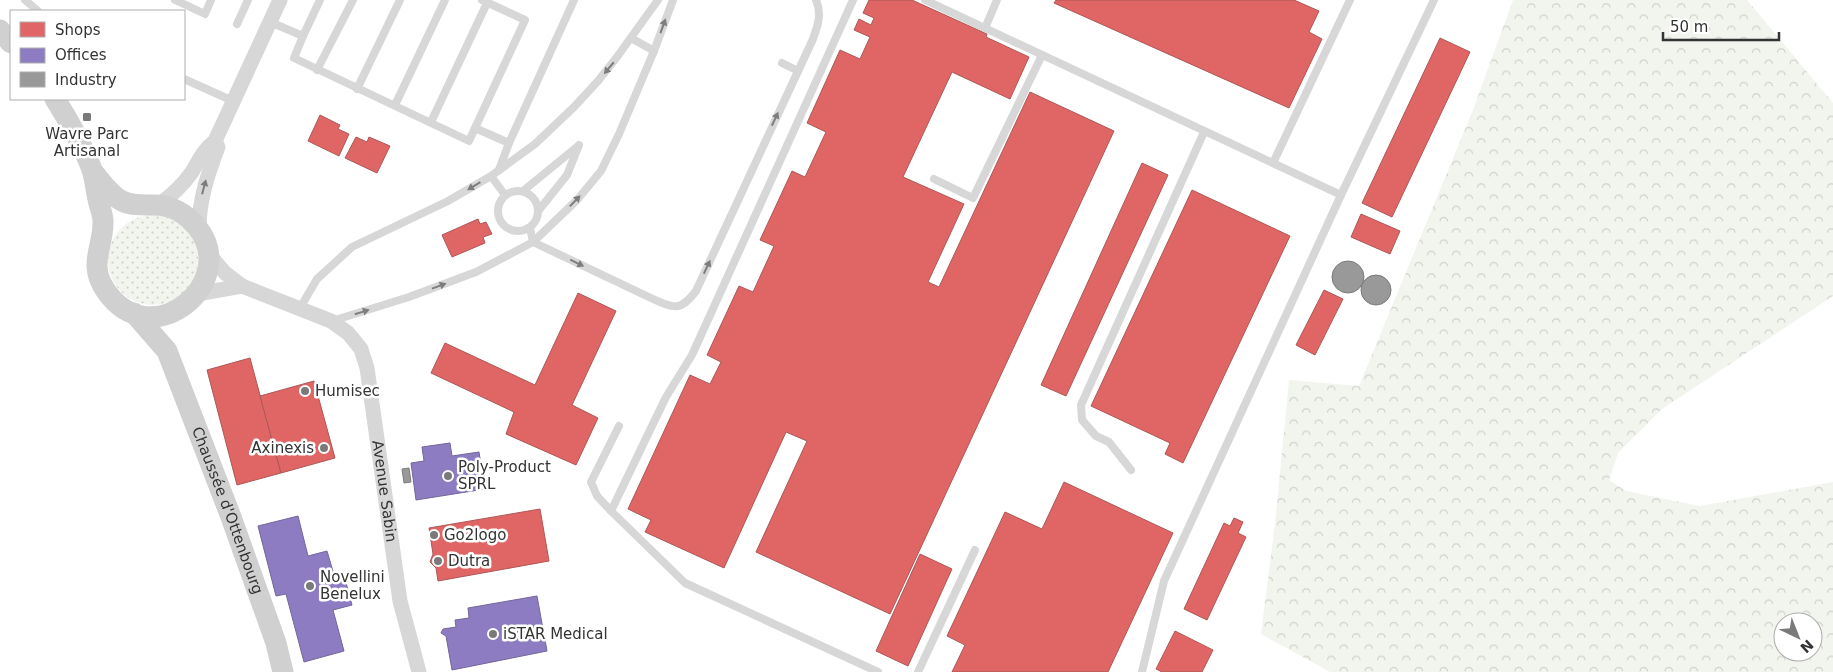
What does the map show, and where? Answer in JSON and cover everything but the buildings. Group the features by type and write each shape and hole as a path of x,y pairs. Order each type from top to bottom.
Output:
{"main road":[{"path":"0,30 10,42"},
{"name":"Chaussée d'Ottenbourg","path":"56,100 92,172 103,220 97,251 97,264 104,289 117,303 134,313 145,316 169,314 180,309 197,294 204,282 208,268 208,253 205,240 199,229 188,217 174,208 122,201 92,172"},
{"name":"Chaussée d'Ottenbourg","path":"101,238 111,223 124,212 149,205"},
{"name":"Chaussée d'Ottenbourg","path":"167,350 172,326 180,309"},
{"name":"Chaussée d'Ottenbourg","path":"134,313 167,350 231,516 276,643 283,672"}],"street":[{"path":"149,205 172,195 190,174 207,146 216,140 280,0"},
{"path":"199,229 199,210 205,184 218,147 216,140"},
{"path":"208,253 225,273 242,286"},
{"path":"197,294 242,286"},
{"name":"Avenue Sabin","path":"242,286 331,321 348,334 361,350 367,368 400,601 419,672"}],"lane":[{"path":"25,0 37,10"},
{"path":"175,0 205,14 211,0"},
{"path":"237,24 248,0"},
{"path":"320,0 294,58 469,141 525,20 484,1 431,122"},
{"path":"317,70 353,0"},
{"path":"357,89 400,0"},
{"path":"395,105 445,0"},
{"path":"499,170 509,143 574,0"},
{"path":"300,308 317,279 352,246 448,201 491,176 535,144 574,107 617,58 658,0"},
{"path":"331,321 409,297 467,276 533,242 577,200 601,171 619,134 654,51 672,0"},
{"path":"533,242 670,306 679,307 688,302 696,291 798,72 819,22 819,8 816,0"},
{"path":"611,511 666,397 692,355 853,0"},
{"path":"925,0 1341,195"},
{"path":"985,28 997,0"},
{"path":"1272,163 1350,0"},
{"path":"1142,672 1164,581 1341,195 1434,0"},
{"path":"270,22 303,36"},
{"path":"631,38 654,51"},
{"path":"934,180 974,198 1042,55"},
{"path":"782,64 798,72"},
{"path":"185,79 233,101"},
{"path":"475,128 509,143"},
{"path":"1131,470 1109,442 1096,436 1082,420 1081,405 1204,132"},
{"path":"523,191 579,145 567,175 539,210 535,223 530,228 516,232 504,225 498,213 498,206 505,195 523,191 534,198 539,210"},
{"path":"491,176 505,195"},
{"path":"530,228 533,242"},
{"path":"619,426 591,482 598,496 611,511 685,583 878,672"},
{"path":"918,672 975,550"}],"green space":[{"path":"1513,0 1747,0 1833,103 1833,296 1662,409 1618,453 1609,480 1626,491 1700,506 1833,482 1833,672 1330,672 1261,634 1275,524 1289,380 1359,386 1473,110"},
{"path":"153,215 170,218 185,228 195,243 198,260 195,277 185,292 170,302 153,305 136,302 121,292 111,277 108,260 111,243 121,228 136,218"}],"place":[{"name":"Wavre Parc Artisanal","path":"87,117"},
{"name":"Humisec","path":"305,391"},
{"name":"Axinexis","path":"324,448"},
{"name":"Poly-Product SPRL","path":"448,476"},
{"name":"Go2logo","path":"434,535"},
{"name":"Dutra","path":"438,561"},
{"name":"Novellini Benelux","path":"310,586"},
{"name":"iSTAR Medical","path":"493,634"}]}
